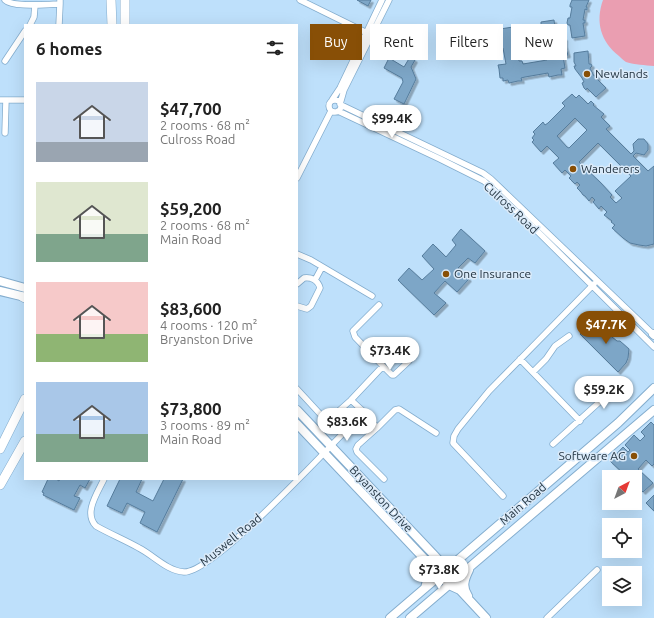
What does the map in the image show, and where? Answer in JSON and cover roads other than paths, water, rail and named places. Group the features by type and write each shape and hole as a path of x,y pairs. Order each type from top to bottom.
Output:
{"main road":[{"path":"111,0 112,24"},
{"path":"125,0 125,24"},
{"path":"0,281 24,294"},
{"path":"0,291 24,295"},
{"name":"Main Road","path":"390,618 618,423 653,388"},
{"path":"0,449 24,401"},
{"name":"Main Road","path":"410,618 654,410"},
{"name":"Bryanston Drive","path":"298,411 331,445 452,582 486,618"},
{"name":"Bryanston Drive","path":"298,425 427,561 444,573"},
{"path":"0,485 24,443"},
{"path":"425,588 428,577 427,561"},
{"path":"473,565 467,574 464,583 466,593 474,605"}],"street":[{"path":"5,0 10,4 35,5 60,2 59,24"},
{"path":"300,0 368,34"},
{"path":"298,176 335,111 340,108 344,90 382,0"},
{"path":"335,111 330,109 329,104 340,88 368,34 389,0"},
{"path":"30,24 34,17 35,5"},
{"path":"5,61 24,32"},
{"path":"5,133 3,100 24,100"},
{"path":"332,100 337,100 341,104"},
{"name":"Culross Road","path":"341,104 488,177 654,335"},
{"name":"Culross Road","path":"335,111 434,156 484,181 531,225 654,347"},
{"path":"298,255 372,296"},
{"path":"315,280 322,267"},
{"path":"298,283 304,278 310,277 315,280 320,288 311,306 307,309 298,306"},
{"path":"503,496 453,443 454,436 489,391 597,280"},
{"path":"378,305 355,328 352,333 392,375 394,375 408,361"},
{"path":"533,372 546,359 555,346 569,336"},
{"path":"520,359 580,421"},
{"path":"298,390 321,415 326,418 333,416 351,400 383,366"},
{"path":"553,444 617,386"},
{"path":"351,400 364,412 377,428"},
{"path":"384,479 357,452 356,449 398,409 436,433"},
{"name":"Muswell Road","path":"298,478 364,412"},
{"name":"Muswell Road","path":"104,480 90,512 94,523 101,529 140,548 176,571 186,572 197,568 227,547 297,480"},
{"path":"547,618 597,570"}],"place":[{"name":"Newlands","path":"587,74"},
{"name":"Wanderers","path":"573,169"},
{"name":"One Insurance","path":"446,274"},
{"name":"Software AG","path":"634,456"}]}
